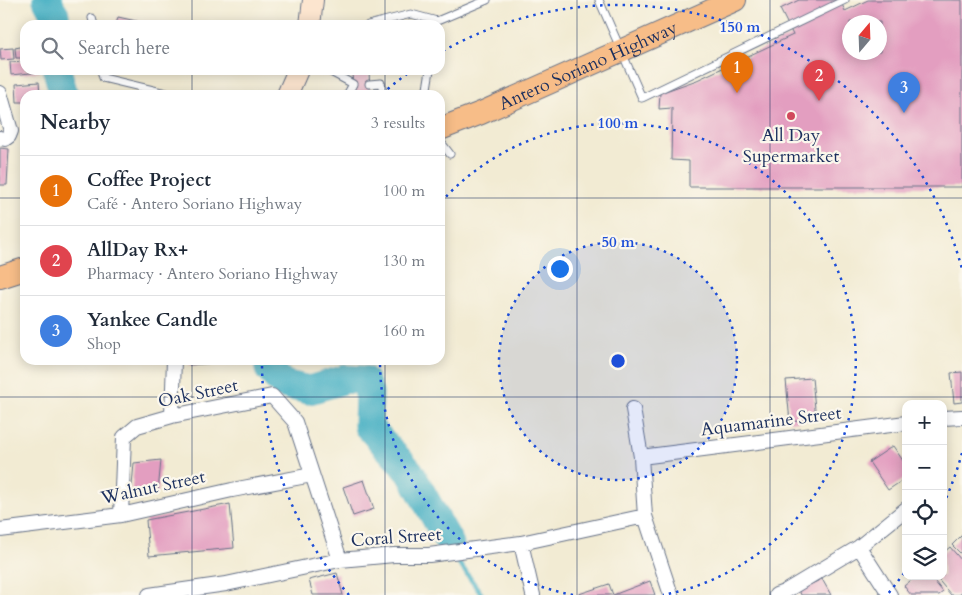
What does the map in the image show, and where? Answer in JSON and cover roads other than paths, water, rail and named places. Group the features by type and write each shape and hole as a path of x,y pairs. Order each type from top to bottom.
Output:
{"main road":[{"path":"311,20 313,0"},
{"name":"Antero Soriano Highway","path":"445,127 481,113 734,0"},
{"path":"290,90 296,75"},
{"path":"0,277 20,271"}],"street":[{"path":"0,93 11,131 5,139 0,138"},
{"path":"172,416 174,365"},
{"name":"Oak Street","path":"121,515 124,437 137,426 172,416 272,396 295,422 340,560"},
{"path":"633,409 641,457 645,516 671,595"},
{"path":"947,418 962,417"},
{"name":"Aquamarine Street","path":"641,457 902,423"},
{"name":"Walnut Street","path":"0,530 121,515 312,474"},
{"path":"776,595 784,592 858,546 902,512"},
{"name":"Coral Street","path":"148,595 226,584 340,560 394,555 429,555 521,543 645,516"},
{"path":"521,543 533,595"},
{"path":"858,546 890,595"}],"lane":[{"path":"444,20 487,0"},
{"path":"599,0 642,98 845,0"},
{"path":"388,20 411,14 428,20"},
{"path":"102,75 103,78 153,90"},
{"path":"337,75 352,84 349,90"},
{"path":"427,90 429,75"},
{"path":"369,84 382,83 383,90"},
{"path":"445,148 450,154"}],"waterway":[{"path":"47,0 56,20"},
{"path":"58,75 63,90"},
{"path":"269,365 269,369 283,384 309,390 346,379 364,380 369,392 368,426 410,472 450,544"},
{"path":"459,563 482,595"}],"place":[{"name":"Coffee Project","path":"737,93"},
{"name":"AllDay Rx+","path":"819,101"},
{"name":"Yankee Candle","path":"904,113"},
{"name":"All Day Supermarket","path":"791,116"}]}
